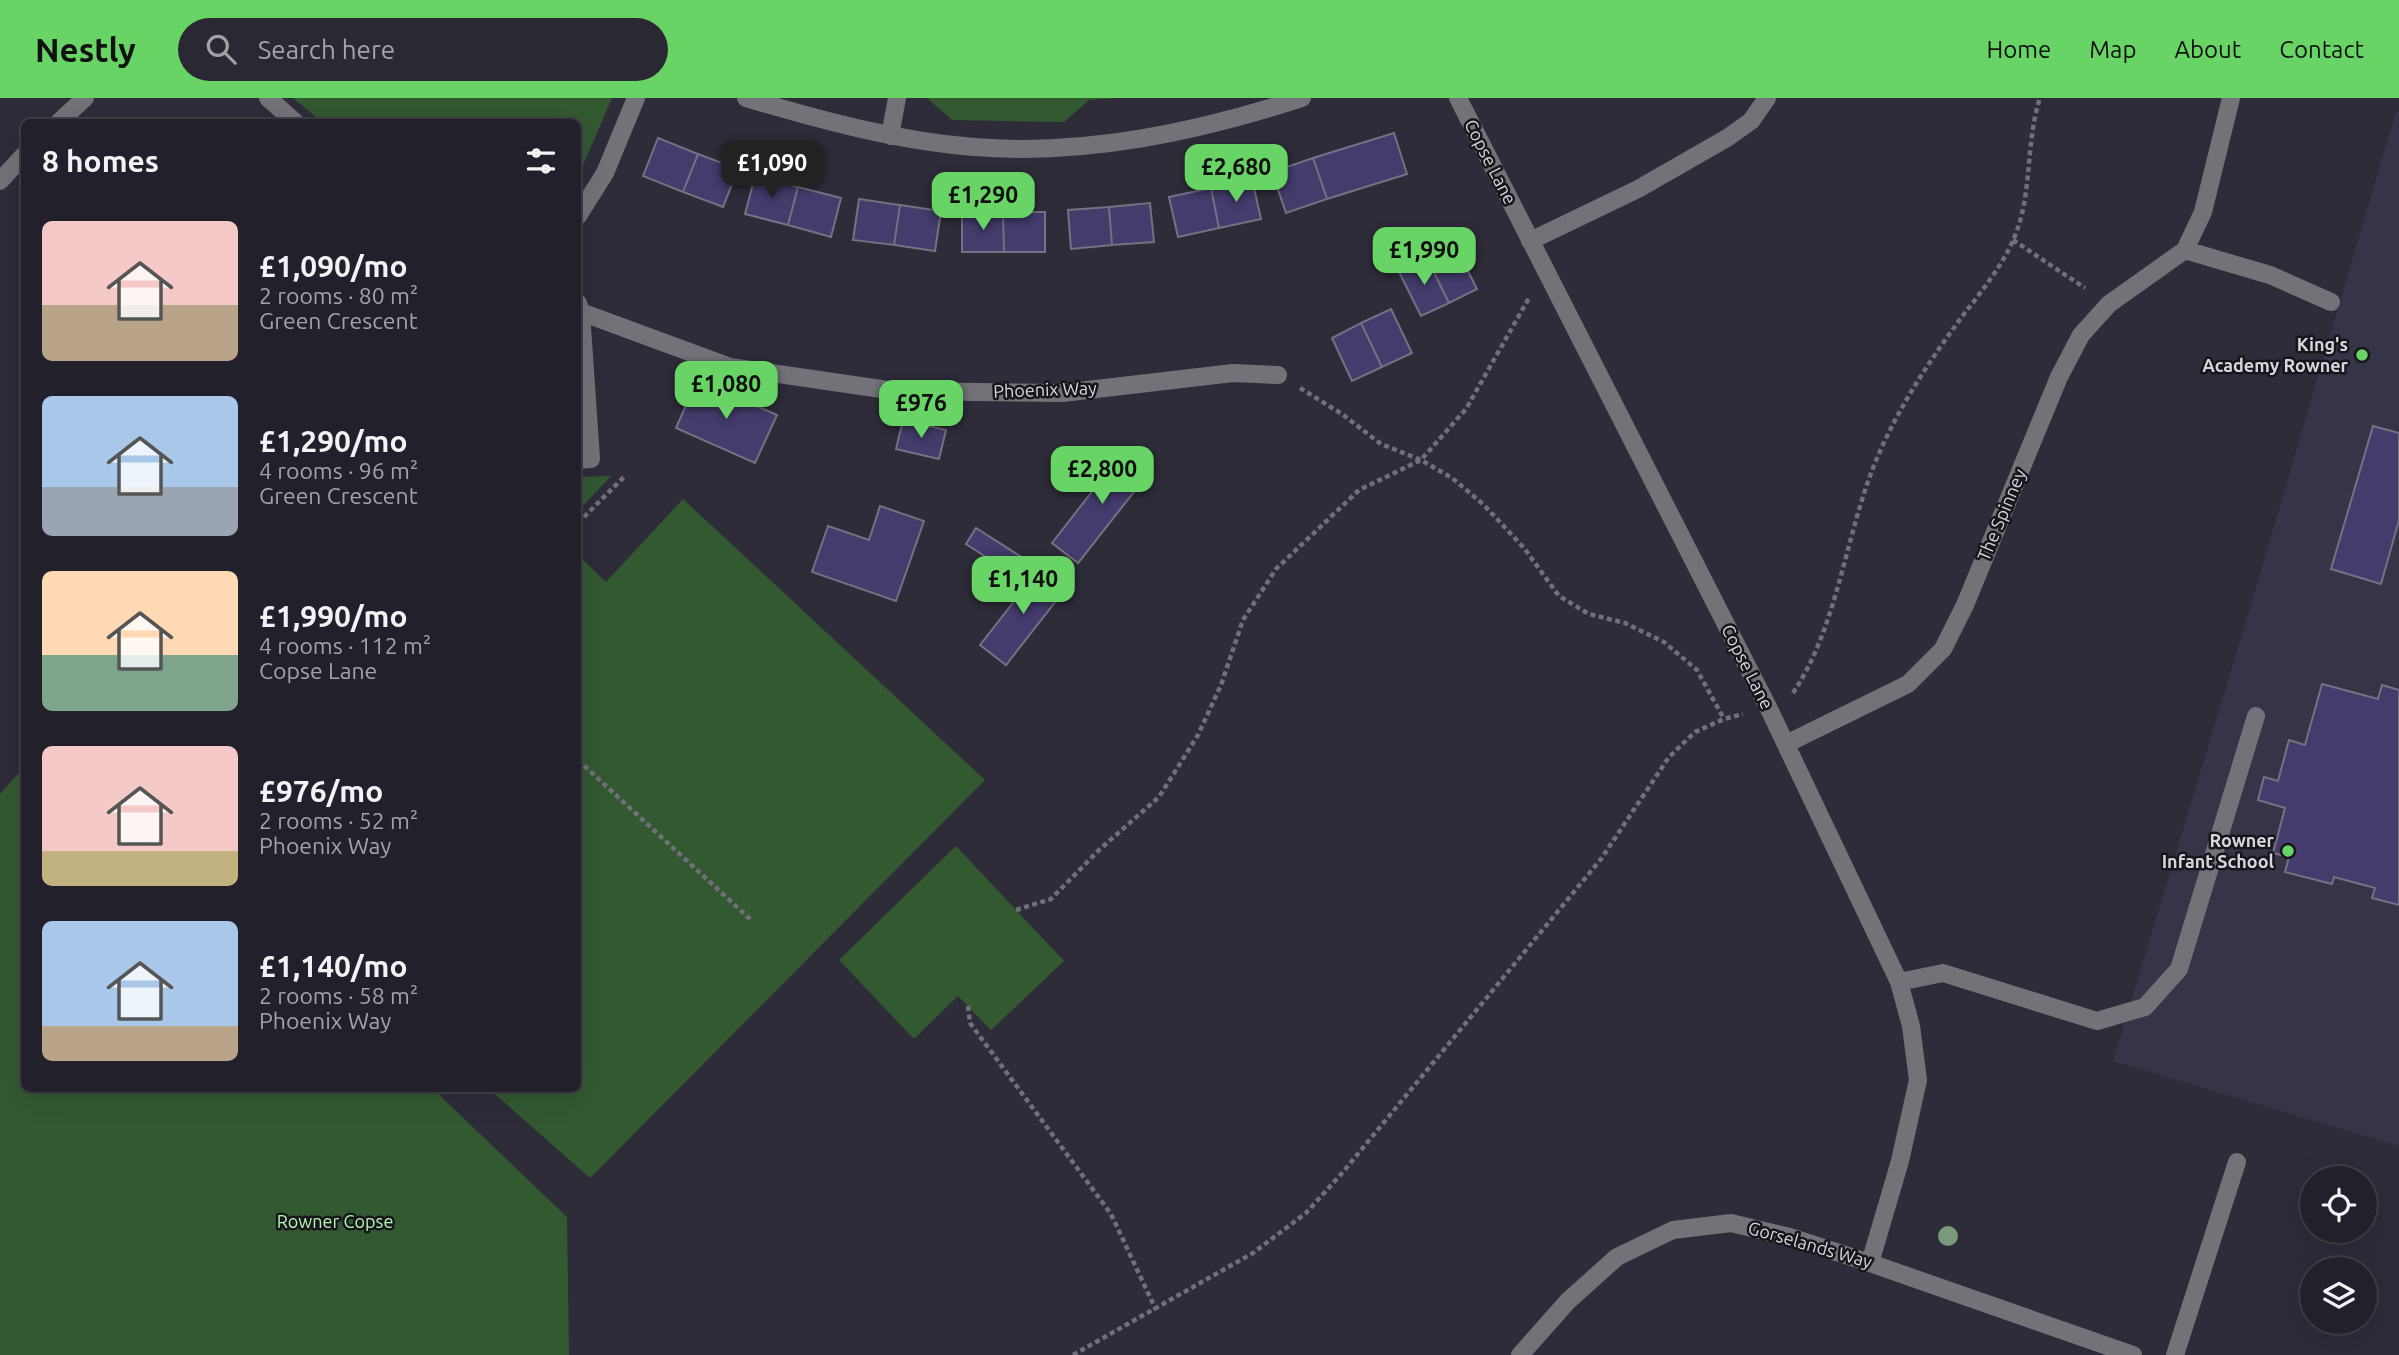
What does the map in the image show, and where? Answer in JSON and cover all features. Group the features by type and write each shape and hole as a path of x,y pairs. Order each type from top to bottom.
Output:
{"street":[{"path":"62,119 85,98"},
{"path":"268,98 292,119"},
{"path":"581,211 605,173 636,98"},
{"path":"746,98 890,136 974,147 1049,148 1143,138 1235,120 1302,98"},
{"path":"890,136 897,98"},
{"name":"Copse Lane","path":"1458,98 1768,707 1899,982 1911,1026 1918,1080 1900,1161 1870,1262"},
{"path":"1530,241 1638,189 1727,138 1751,121 1767,98"},
{"name":"The Spinney","path":"1786,744 1908,684 1943,649 1965,605 2059,377 2081,335 2109,304 2185,250 2203,212 2231,98"},
{"path":"0,181 21,158"},
{"path":"2185,250 2270,275 2331,302"},
{"name":"Phoenix Way","path":"581,308 730,367 895,391 1062,393 1233,373 1278,375"},
{"path":"581,322 591,459 581,460"},
{"path":"1899,982 1943,973 2097,1021 2145,1007 2179,969 2256,716"},
{"path":"2175,1355 2237,1162"},
{"name":"Gorselands Way","path":"1520,1355 1567,1301 1617,1257 1673,1230 1731,1223 1790,1237 1870,1262 2133,1355"}],"path":[{"path":"1073,1355 1156,1310 1253,1252 1306,1213 1343,1172 1601,859 1670,757 1695,732 1724,719 1768,707 1793,693 1817,651 1863,497 1881,449 1925,368 1995,272 2013,240 2022,214 2031,135 2040,98"},
{"path":"2013,240 2109,304"},
{"path":"1016,909 1051,899 1099,850 1159,797 1198,735 1220,685 1243,620 1276,569 1359,490 1420,460 1466,409 1544,270"},
{"path":"1278,375 1342,414 1381,444 1420,460 1452,478 1483,504 1524,548 1559,596 1589,614 1625,623 1664,642 1697,670 1724,719"},
{"path":"581,520 625,476"},
{"path":"581,763 751,920"},
{"path":"968,1006 970,1023 1111,1214 1156,1310"}],"shaded area":[{"name":"Rowner Infant School","path":"2396,111 2399,112 2399,1146 2113,1061"}],"green space":[{"path":"293,98 612,98 581,170 581,119 318,119"},
{"path":"927,98 1118,98 1089,100 1064,122 952,120"},
{"path":"611,476 581,508 581,477"},
{"path":"683,499 985,780 590,1178 492,1092 581,1092 581,558 606,582"},
{"name":"Rowner Copse","path":"21,770 21,1092 436,1092 567,1217 569,1355 0,1355 0,794"},
{"path":"956,846 1064,961 991,1030 958,996 914,1039 839,960"}],"building":[{"path":"1394,133 1407,174 1327,199 1313,158"},
{"path":"658,138 698,154 683,192 643,176"},
{"path":"698,154 738,169 723,207 683,192"},
{"path":"1313,158 1327,199 1286,213 1272,172"},
{"path":"755,176 798,187 788,225 745,214"},
{"path":"1252,179 1261,219 1219,228 1211,188"},
{"path":"798,187 841,198 831,237 788,225"},
{"path":"1211,188 1219,228 1178,237 1169,197"},
{"path":"859,199 900,205 894,245 853,240"},
{"path":"1150,203 1154,242 1112,245 1109,207"},
{"path":"900,205 941,211 935,251 894,245"},
{"path":"1109,207 1112,245 1071,249 1068,210"},
{"path":"962,212 1003,212 1004,252 962,252"},
{"path":"1003,212 1045,212 1045,252 1004,252"},
{"path":"1455,245 1477,289 1449,303 1427,258"},
{"path":"1427,258 1449,303 1421,316 1399,272"},
{"path":"1391,309 1412,353 1382,367 1361,323"},
{"path":"1361,323 1382,367 1352,381 1332,338"},
{"path":"697,380 777,415 755,463 676,428"},
{"path":"903,420 946,430 939,459 896,449"},
{"path":"2373,426 2399,433 2399,520 2381,584 2331,569"},
{"path":"1126,448 1152,469 1078,563 1052,543"},
{"path":"880,506 924,521 896,601 812,572 828,526 869,540"},
{"path":"976,528 1020,556 1009,572 966,544"},
{"path":"1041,567 1067,587 1006,665 980,645"},
{"path":"2322,684 2378,699 2382,685 2399,690 2399,905 2372,898 2375,888 2334,877 2332,884 2285,872 2289,857 2273,853 2285,808 2258,800 2264,777 2278,781 2289,740 2305,745"}],"place":[{"name":"King's Academy Rowner","path":"2362,355"},
{"name":"Rowner Infant School","path":"2288,851"}]}
